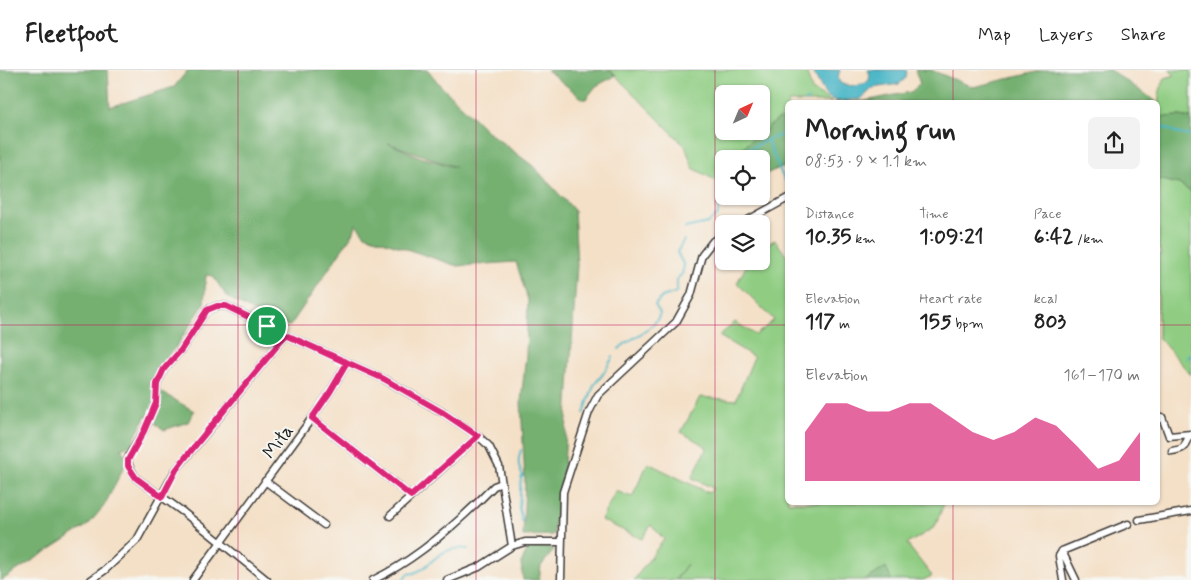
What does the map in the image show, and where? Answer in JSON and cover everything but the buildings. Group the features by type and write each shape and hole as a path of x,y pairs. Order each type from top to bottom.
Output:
{"street":[{"path":"757,215 785,200"},
{"path":"561,580 563,492 588,412 598,395 676,322 691,295 702,255 715,240"},
{"path":"267,580 136,478 128,466 128,460 144,431 156,403 157,384 164,369 181,350 207,310 217,306 226,306 390,382 449,416 478,436 489,446 499,466 512,546"},
{"path":"91,580 105,570 137,540 176,470 286,335"},
{"name":"Miła","path":"193,580 312,418 347,363"},
{"path":"1160,417 1162,417 1169,436 1191,435"},
{"name":"Miła","path":"312,418 411,496"},
{"path":"1172,451 1182,450 1191,435"},
{"path":"390,516 478,436"},
{"name":"Miła","path":"265,481 324,525"},
{"path":"373,580 405,564 448,530 494,486 502,483"},
{"path":"1139,520 1191,511"},
{"path":"1063,580 1059,556 1062,551 1128,524"},
{"path":"447,580 479,567 512,546 525,542 561,542"},
{"path":"1062,551 1076,580"}],"green space":[{"path":"0,70 108,70 110,107 174,87 188,70 428,70 440,85 488,132 533,166 574,210 577,265 564,464 553,535 523,536 525,482 521,401 526,355 528,300 516,262 457,266 365,235 356,224 354,232 290,326 274,323 227,297 213,276 206,275 204,304 176,347 162,361 149,385 194,411 188,422 164,430 146,416 131,445 121,449 128,459 104,506 88,525 0,580","holes":["388,143 455,167 420,157"]},
{"path":"547,70 610,70 615,76 596,86 586,99 583,99"},
{"path":"610,70 806,70 812,90 829,100 785,100 785,124 781,119 770,127 770,85 715,85 715,140 752,140 744,146 743,150 715,150 715,180 693,168 685,146"},
{"path":"915,70 931,70 973,87 1045,70 1110,70 1154,100 869,100 911,92 920,84"},
{"path":"1169,70 1191,70 1191,118 1180,116 1161,117 1159,93 1165,78 1175,75"},
{"path":"1160,112 1161,117 1180,116 1191,118 1191,192 1179,184 1160,179"},
{"path":"780,118 785,124 785,169 782,167 770,172 770,150 744,150 744,146 752,140 770,140 770,126"},
{"path":"1160,179 1179,184 1191,192 1191,375 1160,339"},
{"path":"775,240 785,254 785,505 943,505 935,527 907,544 932,576 923,580 891,580 886,568 866,580 676,580 687,564 675,580 634,580 664,539 651,525 642,539 601,520 616,491 632,497 648,463 709,493 713,488 692,478 707,447 681,432 700,397 736,400 754,357 719,336 735,322 756,335 774,320 737,283 744,270 770,270 770,242"},
{"path":"529,547 549,547 554,550 541,566 539,580 523,580 521,563"},
{"path":"886,567 891,580 866,580"}],"water":[{"path":"812,70 840,70 838,77 840,83 856,86 869,80 868,70 907,70 906,78 899,84 873,88 861,99 834,100 826,96"}],"waterway":[{"path":"1097,100 1104,100"},
{"path":"1160,126 1180,134 1191,136"},
{"path":"747,150 781,135 785,130"},
{"path":"767,140 785,180"},
{"path":"685,228 708,223 718,215 718,205"},
{"path":"619,349 648,329 658,319 660,313 655,305 662,297 677,291 677,279 682,274 684,266 677,252 684,240"},
{"path":"1186,359 1191,352"},
{"path":"584,413 594,385 613,357"},
{"path":"521,450 519,463 523,476 521,478 519,508 522,521"},
{"path":"403,580 408,574 422,569 440,554 457,549 468,549"},
{"path":"394,580 402,580"}],"route":[{"path":"267,326 226,306 217,306 207,310 181,350 164,369 157,384 156,403 144,431 128,460 128,466 136,478 162,497 176,470 185,458 286,335 384,379 464,425 478,436 411,496 312,418 347,363 305,344 286,335 267,326"}]}
